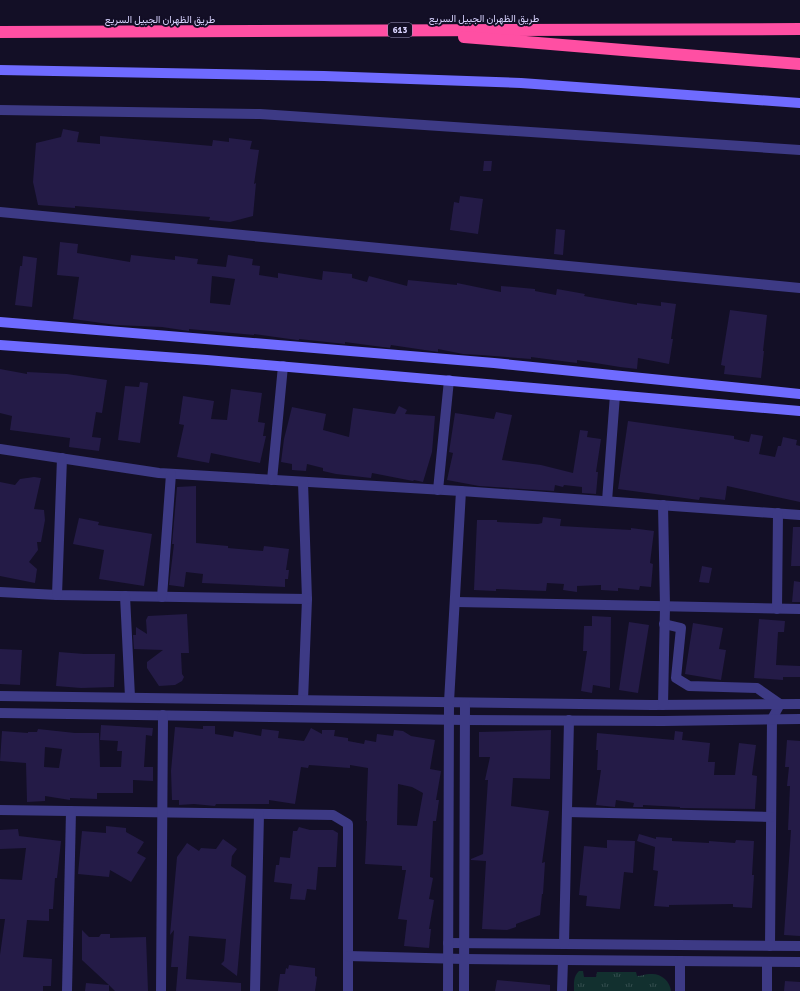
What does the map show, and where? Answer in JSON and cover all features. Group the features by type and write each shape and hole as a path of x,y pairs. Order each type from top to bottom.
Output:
{"highway":[{"name":"طريق الظهران الجبيل السريع","path":"0,32 800,29"},
{"path":"383,30 800,64"}],"street":[{"path":"0,70 308,76 521,83 800,103"},
{"path":"0,110 260,114 800,150"},
{"path":"0,212 604,268 800,288"},
{"path":"0,322 494,363 800,394"},
{"path":"0,345 283,366 800,411"},
{"path":"272,480 283,366"},
{"path":"438,490 449,380"},
{"path":"607,501 615,395"},
{"path":"0,449 171,474 461,491 800,515"},
{"path":"57,595 62,458"},
{"path":"162,597 171,474"},
{"path":"303,482 307,599 303,700"},
{"path":"448,991 449,702 456,602 461,491"},
{"path":"662,705 665,606 663,505"},
{"path":"778,513 778,609"},
{"path":"0,592 57,595 307,599"},
{"path":"125,596 130,697"},
{"path":"456,602 800,609"},
{"path":"664,624 681,628 676,678 689,686 757,688 780,704"},
{"path":"0,696 662,705 800,704"},
{"path":"464,991 465,703"},
{"path":"770,946 772,719 780,704"},
{"path":"0,713 449,720 663,721 800,719"},
{"path":"161,991 163,715"},
{"path":"564,944 569,720"},
{"path":"0,810 333,815 348,824 348,991"},
{"path":"67,991 71,811"},
{"path":"567,812 771,817"},
{"path":"255,991 259,814"},
{"path":"448,943 800,946"},
{"path":"348,956 464,959 800,962"},
{"path":"562,991 563,960"},
{"path":"680,961 680,991"},
{"path":"767,962 767,991"}],"green space":[{"path":"579,971 583,971 584,977 596,977 597,972 636,972 637,976 654,974 661,976 667,981 671,991 574,991 575,978"}],"building":[{"path":"63,129 79,132 77,142 100,144 100,136 212,146 213,140 229,142 229,138 252,141 250,149 259,150 254,184 256,183 253,216 230,222 209,220 210,217 75,206 75,208 38,205 33,182 36,143 61,137"},
{"path":"484,161 492,161 491,171 483,171"},
{"path":"460,196 483,199 478,234 450,230 454,202 459,203"},
{"path":"556,229 565,230 563,255 554,254"},
{"path":"60,242 78,244 77,253 130,262 131,255 175,260 175,256 198,259 197,264 226,267 228,255 253,259 252,265 260,266 259,275 278,278 278,273 322,280 323,271 352,274 352,278 367,282 369,276 407,286 408,280 457,285 457,283 501,292 501,286 535,289 535,291 556,295 557,289 585,294 584,296 637,305 637,303 661,306 661,302 676,304 669,364 638,358 637,369 577,360 577,363 531,357 531,359 463,354 438,349 438,352 391,345 390,348 345,342 345,344 297,340 254,334 189,329 189,331 162,327 116,325 73,319 79,277 57,275","holes":["212,276 235,279 230,305 210,303"]},
{"path":"23,256 37,258 32,307 15,305 20,266 22,266"},
{"path":"730,310 767,315 761,378 724,374 725,366 721,365"},
{"path":"0,369 27,374 27,372 67,374 107,380 102,413 96,412 92,437 101,438 99,451 69,447 70,438 10,430 12,416 0,413"},
{"path":"140,382 148,383 140,443 118,440 125,386 139,387"},
{"path":"231,389 262,393 258,422 265,423 263,436 266,436 260,463 211,453 209,463 177,457 184,425 179,424 183,396 214,401 211,419 227,420"},
{"path":"399,406 407,410 405,414 435,416 432,452 423,482 372,473 371,478 336,474 323,471 323,468 307,464 306,471 292,470 292,464 281,462 284,439 292,407 326,414 323,430 349,437 353,408 395,414"},
{"path":"496,412 512,415 502,460 541,465 573,473 580,430 588,431 587,437 601,439 596,472 598,472 596,494 582,493 582,487 564,485 563,487 555,485 554,491 479,486 447,480 453,453 449,452 455,413 494,419"},
{"path":"628,421 734,436 734,439 749,442 751,434 763,436 759,454 775,457 778,446 781,446 783,437 797,440 796,445 800,446 800,502 727,486 725,500 700,497 699,500 618,489"},
{"path":"34,477 41,478 34,509 44,510 45,520 41,542 37,542 38,550 29,562 37,569 35,583 0,576 0,482 15,485 20,479"},
{"path":"196,486 196,543 263,551 264,546 289,549 286,570 289,570 288,579 285,579 285,587 202,583 203,574 186,572 184,587 169,585 174,544 172,544 177,487"},
{"path":"543,517 561,519 560,526 631,530 631,528 654,531 650,563 653,564 651,587 640,586 639,590 618,588 618,591 601,590 601,585 577,586 577,592 563,590 564,584 547,583 546,591 496,589 496,591 474,590 477,520 497,520 497,522 538,524 542,523"},
{"path":"79,518 99,522 98,525 152,534 144,586 99,579 104,550 73,544"},
{"path":"793,527 800,527 800,566 791,566"},
{"path":"702,566 712,568 709,583 699,582"},
{"path":"794,581 800,582 800,602 792,602"},
{"path":"187,614 189,653 181,653 182,674 184,677 182,681 175,685 159,686 147,668 147,662 163,650 134,649 133,635 136,635 136,627 147,634 146,620 148,616"},
{"path":"592,616 611,617 610,688 593,685 592,693 581,691 587,651 583,651 584,626 592,626"},
{"path":"759,619 785,621 784,632 778,632 776,665 800,666 800,677 783,677 783,680 754,678"},
{"path":"629,622 649,625 638,693 619,690"},
{"path":"693,623 723,628 719,649 726,650 721,680 685,674"},
{"path":"0,649 22,650 20,685 0,684"},
{"path":"59,652 115,654 114,687 81,688 56,686"},
{"path":"101,725 153,728 152,736 146,735 144,767 153,767 153,781 133,780 133,793 97,793 97,799 70,798 70,800 45,796 45,801 27,802 26,763 0,761 2,731 28,733 37,732 38,729 75,733 99,733 100,767 121,767 122,751 117,751 118,741 100,740","holes":["45,747 62,749 59,768 44,767"]},
{"path":"203,726 215,726 215,734 233,737 234,731 261,736 262,729 279,731 278,738 304,741 311,728 322,734 322,730 335,730 334,736 348,738 348,741 364,744 365,740 376,742 377,734 393,736 394,730 403,731 411,736 435,740 430,769 441,771 436,800 439,800 436,821 433,821 430,877 433,878 429,899 434,900 429,929 431,929 429,948 404,946 407,920 398,919 406,870 402,870 402,866 365,864 368,768 350,765 350,768 309,765 308,768 301,767 295,804 269,800 269,804 216,804 215,806 194,804 179,805 179,800 172,800 171,771 175,727 203,729","holes":["398,784 412,787 423,793 417,826 397,825"]},
{"path":"551,730 550,779 513,778 511,806 549,811 542,863 545,862 540,915 516,924 516,927 507,930 482,929 486,861 471,859 483,854 488,780 485,780 490,757 479,757 479,732"},
{"path":"675,731 683,732 682,740 710,743 708,762 715,762 714,775 735,775 739,743 756,745 752,775 757,776 755,809 680,808 643,805 643,807 633,807 634,803 616,800 615,807 596,805 601,770 597,770 597,733 674,740"},
{"path":"787,740 800,741 800,936 784,935 791,830 788,830 790,786 787,786 789,767 785,767"},
{"path":"106,826 126,828 126,832 144,842 137,853 146,858 131,882 110,870 109,877 78,874 82,831 106,833"},
{"path":"299,827 310,830 333,830 338,833 336,867 318,867 316,890 307,889 305,900 290,899 292,884 274,882 276,865 279,865 280,857 290,858 293,831 297,831"},
{"path":"18,829 19,836 61,841 57,878 55,878 53,909 49,909 49,921 27,920 23,957 52,959 51,986 43,986 43,991 0,991 0,955 5,919 0,919 0,879 22,880 26,848 0,849 0,830"},
{"path":"639,834 656,839 656,837 672,838 672,841 735,843 736,840 754,841 752,908 733,907 733,904 669,905 669,907 654,906 658,871 653,870 655,847 637,841"},
{"path":"223,839 237,849 232,856 231,866 246,876 237,976 221,964 224,961 226,939 189,936 186,979 241,983 241,991 176,991 178,967 171,967 174,930 170,935 177,857 187,843 199,851 201,848 216,849"},
{"path":"607,840 635,841 633,873 624,872 620,909 586,906 587,896 579,895 584,846 607,848"},
{"path":"82,930 89,937 99,937 101,934 110,934 110,938 146,937 148,991 115,991 82,960"},
{"path":"289,965 315,968 315,976 317,977 315,991 278,991 280,974 285,974 286,968 288,969"},
{"path":"497,980 550,985 550,991 495,991"},
{"path":"785,981 800,982 800,991 784,991"},
{"path":"86,983 109,985 109,991 85,991"}]}
